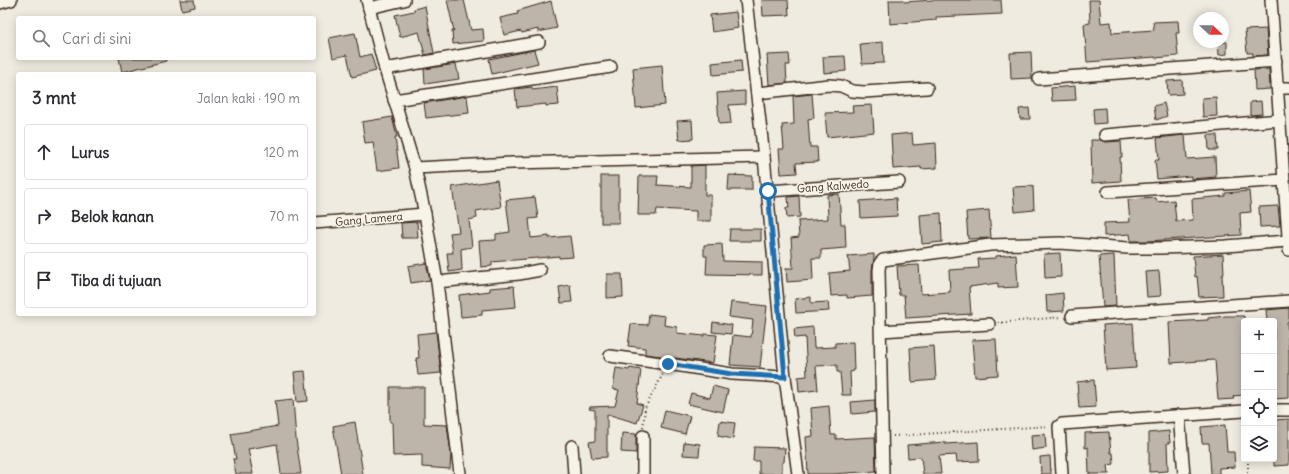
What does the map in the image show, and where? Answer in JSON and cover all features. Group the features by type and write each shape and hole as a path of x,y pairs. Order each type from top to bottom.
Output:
{"street":[{"path":"0,3 11,0"},
{"path":"404,0 368,4 394,100 416,168 437,282 460,474"},
{"path":"746,0 768,191 785,377 798,474"},
{"path":"883,474 879,270 880,264 883,260 990,245 1060,243 1128,248 1160,248 1289,245 1280,120 1284,88 1276,61 1271,0"},
{"path":"385,69 539,42"},
{"path":"1040,79 1276,61"},
{"path":"394,100 610,67"},
{"path":"757,93 829,85 841,86 852,91 864,92 927,88"},
{"path":"1105,135 1280,120"},
{"path":"416,168 512,162 764,156"},
{"path":"1108,192 1284,180"},
{"name":"Gang Kalwedo","path":"768,191 899,182"},
{"name":"Gang Lamera","path":"316,223 425,214"},
{"path":"437,282 519,274 540,270"},
{"path":"1072,316 1289,301"},
{"path":"881,331 989,324"},
{"path":"610,356 732,374 785,377"},
{"path":"1277,410 1289,410"},
{"path":"1062,474 1060,425 1067,423 1241,411"},
{"path":"1179,415 1184,474"},
{"path":"643,436 643,474"},
{"path":"572,446 574,474"}],"path":[{"path":"989,324 1072,316"},
{"path":"643,436 645,408 668,364"},
{"path":"882,437 1060,425"},
{"path":"1248,462 1248,474"}],"building":[{"path":"180,0 194,0 195,7 182,10"},
{"path":"447,0 464,0 471,30 483,29 484,41 453,44 452,31 454,31"},
{"path":"762,0 788,0 789,15 763,16"},
{"path":"889,0 903,0 904,2 932,0 1001,0 1002,14 936,17 936,20 890,24"},
{"path":"1089,0 1099,0 1101,23 1111,22 1112,33 1154,30 1153,22 1178,21 1179,33 1176,33 1178,56 1087,62 1084,24 1090,23"},
{"path":"551,1 557,28 538,32 538,29 522,33 521,31 504,35 500,18 518,14 517,11"},
{"path":"425,6 434,53 425,55 419,32 400,37 395,15 414,11 414,9"},
{"path":"736,12 738,28 712,32 710,15"},
{"path":"1266,29 1268,55 1253,56 1253,53 1247,53 1245,30"},
{"path":"355,33 360,57 371,54 376,71 352,77 347,55 333,58 329,38"},
{"path":"883,42 884,63 862,64 860,44"},
{"path":"1218,48 1227,48 1227,54 1219,55"},
{"path":"534,50 538,63 492,74 489,59"},
{"path":"1031,52 1032,78 1011,79 1010,53"},
{"path":"789,54 790,65 786,65 787,83 769,85 767,55"},
{"path":"845,56 846,71 824,73 823,57"},
{"path":"119,60 166,60 166,61 122,72"},
{"path":"741,60 742,72 713,75 712,63"},
{"path":"456,64 459,79 425,84 424,69"},
{"path":"662,65 665,105 636,108 633,68"},
{"path":"1269,69 1270,89 1255,90 1254,70"},
{"path":"1182,80 1183,94 1168,95 1167,81"},
{"path":"1075,86 1076,100 1052,101 1051,88"},
{"path":"532,87 532,90 557,87 559,105 546,106 546,104 517,107 515,89"},
{"path":"745,91 745,104 729,105 731,123 719,124 717,93"},
{"path":"812,94 814,118 808,119 810,147 817,147 818,162 796,163 797,173 781,174 779,149 784,149 782,125 794,124 793,96"},
{"path":"467,96 469,113 426,118 424,103"},
{"path":"1216,97 1217,116 1203,117 1202,98"},
{"path":"1261,101 1262,114 1250,115 1250,102"},
{"path":"1164,103 1167,116 1156,120 1154,106"},
{"path":"872,105 874,132 827,137 825,113 853,112 852,106"},
{"path":"1029,108 1030,119 1020,119 1019,109"},
{"path":"1105,108 1106,123 1094,124 1093,109"},
{"path":"392,117 397,137 395,137 399,168 377,171 373,142 365,143 362,122"},
{"path":"692,120 693,139 679,140 677,121"},
{"path":"912,133 913,145 936,143 937,168 921,169 921,167 893,169 891,135"},
{"path":"1185,135 1187,159 1215,157 1216,177 1191,179 1191,176 1157,179 1155,160 1159,160 1157,138"},
{"path":"1208,135 1217,135 1218,150 1209,150"},
{"path":"1091,140 1106,142 1121,141 1121,181 1092,183"},
{"path":"705,165 705,195 711,195 711,221 696,221 696,211 657,209 656,215 638,215 639,176 658,176 657,185 691,187 691,166"},
{"path":"729,175 752,176 752,190 728,190"},
{"path":"601,176 619,176 619,223 601,223"},
{"path":"497,180 501,207 476,211 477,218 469,220 472,247 461,249 462,270 449,272 447,253 453,253 450,233 459,232 452,187"},
{"path":"1033,186 1034,210 1015,212 1013,187"},
{"path":"1249,191 1251,212 1240,213 1241,235 1148,241 1131,241 1130,234 1104,236 1104,223 1130,222 1128,200 1156,198 1157,202 1174,200 1176,221 1193,220 1192,199 1225,196 1225,193"},
{"path":"839,194 841,224 845,224 846,248 821,250 821,258 812,258 813,280 787,282 786,268 793,268 791,238 799,237 798,221 828,219 827,195"},
{"path":"799,196 800,217 787,218 786,208 789,208 788,197"},
{"path":"535,197 538,218 529,219 531,238 570,236 573,257 559,258 559,256 492,262 492,266 481,267 479,241 496,240 496,234 510,232 506,200"},
{"path":"896,198 897,216 861,218 860,201"},
{"path":"1278,206 1280,226 1260,227 1259,207"},
{"path":"989,210 991,238 968,239 966,212"},
{"path":"941,213 942,242 922,244 920,215"},
{"path":"417,222 418,238 402,238 401,223"},
{"path":"730,229 761,229 761,241 729,241"},
{"path":"722,244 723,261 762,262 762,275 706,274 707,256 704,256 704,245"},
{"path":"1060,253 1061,277 1045,278 1044,254"},
{"path":"874,254 872,270 872,296 847,298 847,295 831,296 829,273 850,271 848,256"},
{"path":"1016,254 1018,287 998,288 998,283 969,287 971,314 906,318 904,295 899,295 897,266 919,265 921,294 950,292 949,270 979,268 978,259 996,258 996,256"},
{"path":"1223,254 1223,296 1199,297 1193,256"},
{"path":"1114,255 1116,306 1103,307 1099,256"},
{"path":"426,263 430,280 411,283 408,266"},
{"path":"1159,271 1161,296 1147,297 1145,272"},
{"path":"607,274 622,274 623,297 607,298"},
{"path":"570,285 572,302 561,303 559,287"},
{"path":"514,286 516,307 482,310 482,315 461,317 459,295 490,291 490,288"},
{"path":"1063,293 1064,311 1047,312 1046,295"},
{"path":"811,297 811,303 828,302 829,311 796,313 795,299"},
{"path":"731,302 767,306 760,367 730,365 733,335 751,337 753,320 729,317"},
{"path":"1289,308 1289,321 1287,322 1289,398 1277,399 1277,318 1267,318 1266,310"},
{"path":"649,314 665,316 664,325 677,327 677,333 704,336 704,334 717,335 713,363 645,354 645,348 628,346 631,324 648,325"},
{"path":"1244,316 1244,318 1241,318 1241,395 1233,396 1234,399 1218,400 1215,360 1171,363 1169,322 1208,320 1208,318"},
{"path":"713,322 732,325 731,334 712,332"},
{"path":"1133,323 1136,368 1106,370 1103,325"},
{"path":"813,327 814,348 835,347 835,343 853,342 854,371 850,372 851,395 842,395 840,372 837,372 837,365 816,366 818,390 799,392 798,377 807,376 805,337 795,338 794,329"},
{"path":"436,332 441,373 418,375 416,358 419,358 417,334"},
{"path":"996,339 998,375 975,377 972,340"},
{"path":"934,346 936,380 912,382 910,348"},
{"path":"616,368 641,370 637,403 643,405 637,423 607,414 607,457 592,458 589,442 595,441 595,410 589,409 590,407 615,406 619,390 613,389"},
{"path":"305,371 308,401 297,402 294,372"},
{"path":"1094,380 1096,407 1079,408 1077,382"},
{"path":"713,386 728,390 723,412 688,404 691,393 710,398"},
{"path":"390,387 424,387 424,424 447,425 451,454 450,469 422,467 422,455 393,456 392,422 390,422"},
{"path":"293,399 296,439 301,474 281,474 277,444 248,449 253,474 236,474 233,459 236,459 231,434 278,426 275,401"},
{"path":"875,400 875,412 852,414 851,402"},
{"path":"829,406 831,435 836,435 836,439 875,437 876,471 808,474 806,437 813,436 811,408"},
{"path":"665,410 690,416 685,434 661,428"},
{"path":"1289,419 1289,465 1274,466 1274,462 1277,462 1277,420"},
{"path":"720,421 735,423 733,439 718,436"},
{"path":"355,422 363,474 341,474 333,426"},
{"path":"1225,425 1227,452 1234,452 1235,467 1219,468 1219,474 1211,474 1209,443 1202,443 1201,427"},
{"path":"1169,431 1170,443 1167,443 1168,471 1149,472 1149,433"},
{"path":"1109,432 1111,453 1113,453 1114,464 1108,465 1109,474 1089,474 1088,447 1085,448 1085,433"},
{"path":"622,433 636,434 636,453 621,452"},
{"path":"1045,434 1046,448 1032,450 1031,435"},
{"path":"684,442 700,444 699,456 683,455"},
{"path":"945,442 945,444 978,442 979,461 957,462 956,455 939,456 941,474 923,474 921,457 908,458 907,445"},
{"path":"754,447 785,448 784,462 782,462 782,474 759,474 759,461 753,461"},
{"path":"1050,456 1051,474 1041,474 1040,457"}],"route":[{"path":"668,364 732,374 785,377 768,191"}]}
